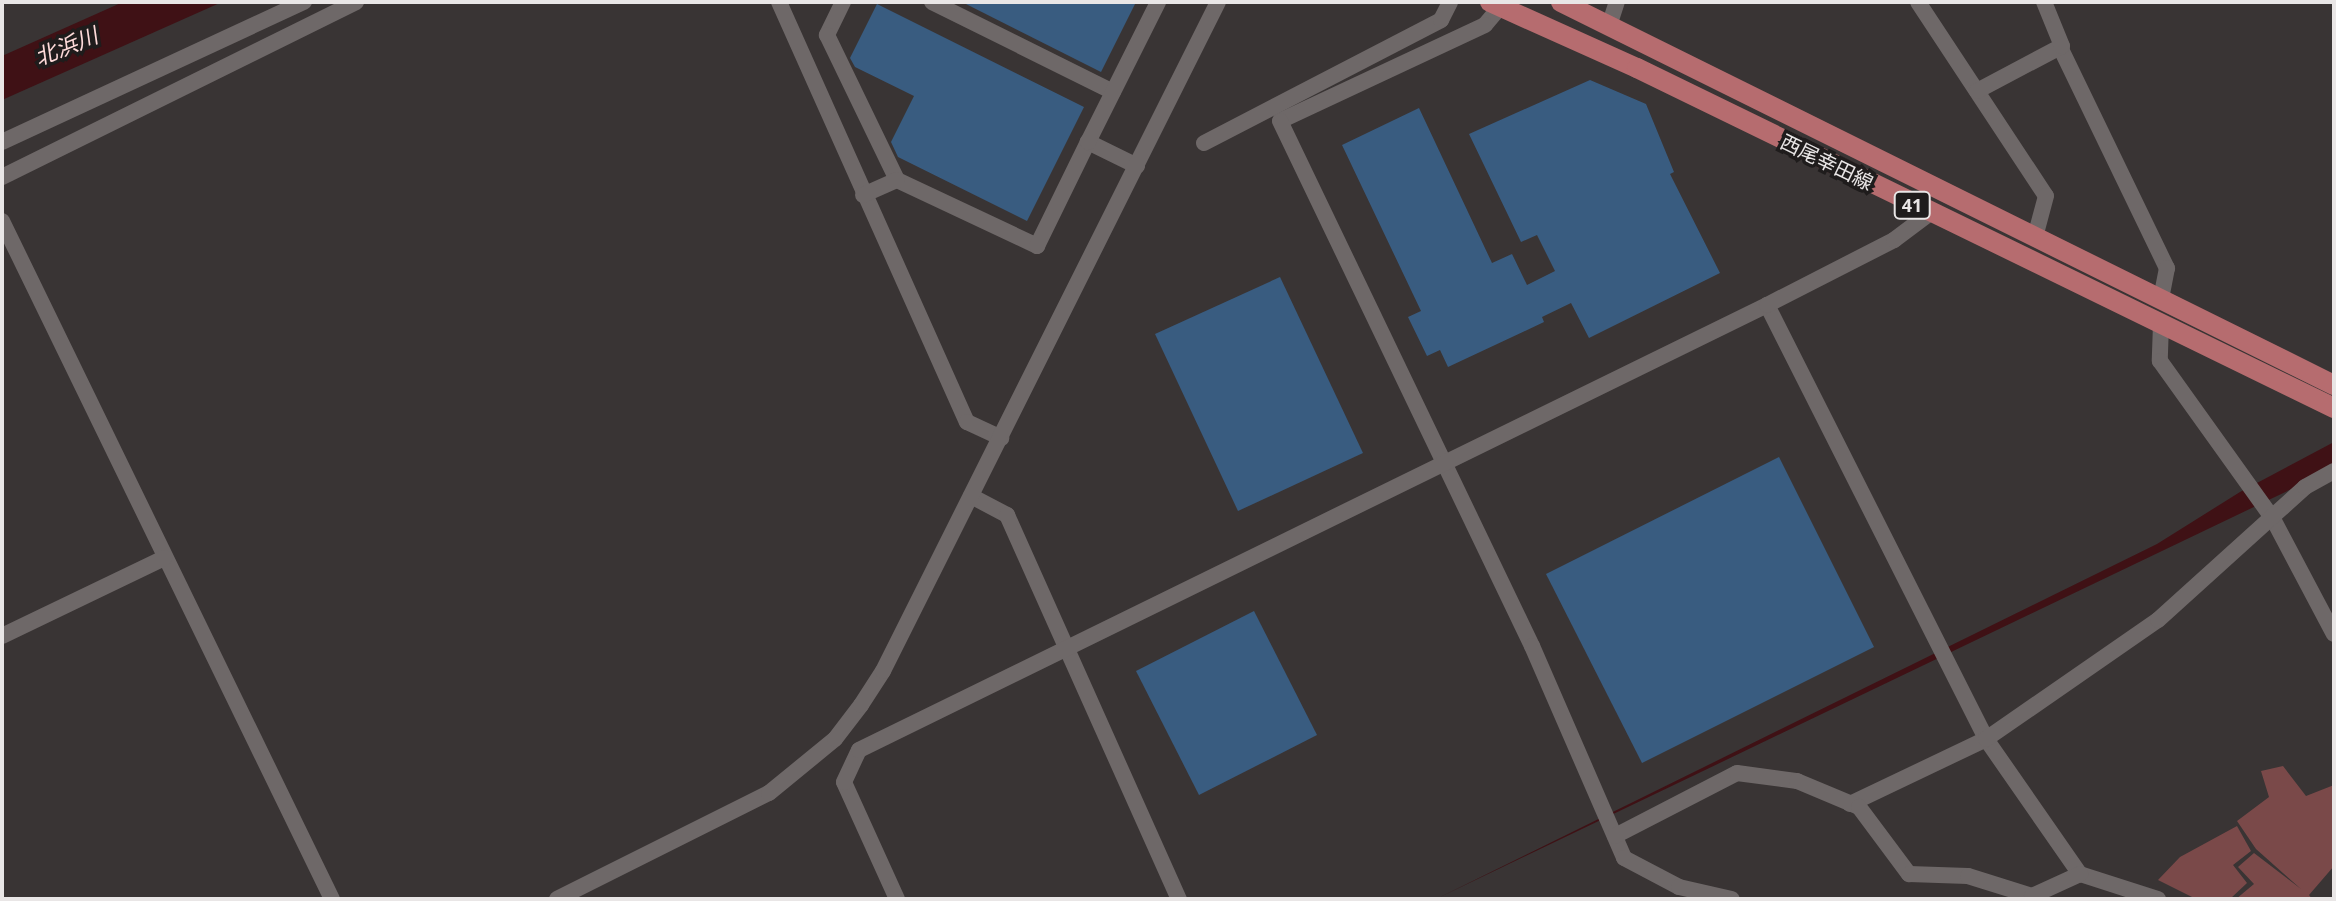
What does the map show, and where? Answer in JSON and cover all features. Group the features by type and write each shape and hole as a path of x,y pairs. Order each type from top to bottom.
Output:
{"main road":[{"name":"西尾幸田線","path":"1561,2 2334,385"},
{"name":"西尾幸田線","path":"1495,4 1637,68 2334,408"}],"street":[{"path":"2,142 304,2"},
{"path":"2,177 356,2"},
{"path":"779,2 967,422 1001,438"},
{"path":"843,2 827,35 897,180 1037,246 1158,2"},
{"path":"932,2 1113,92"},
{"path":"557,899 769,793 835,739 883,671 1218,2"},
{"path":"1204,143 1441,20 1450,2"},
{"path":"1609,26 1617,2"},
{"path":"1918,2 2046,196 2035,237"},
{"path":"2044,2 2060,47 2167,268 2161,300"},
{"path":"1495,4 1485,25 1280,121 1442,466 1532,646 1624,858 1646,873 1679,887 1732,899"},
{"path":"1977,91 2060,47"},
{"path":"1088,142 1137,166"},
{"path":"863,195 897,180"},
{"path":"897,899 844,782 851,759 859,750 1067,651 1767,305 1894,240 1930,213"},
{"path":"2,221 332,899"},
{"path":"1767,305 1986,739 2080,874 2158,899"},
{"path":"2161,324 2160,361 2273,519 2334,634"},
{"path":"1850,804 1986,739 2158,620 2305,487 2334,471"},
{"path":"971,496 1007,515 1179,899"},
{"path":"2,636 164,558"},
{"path":"1615,836 1737,773 1797,781 1859,807 1909,874 1968,876 2032,896 2080,874"}],"shaded area":[{"path":"2283,766 2306,796 2334,785 2334,866 2309,895 2312,899 2236,899 2254,884 2238,867 2254,853 2301,889 2256,849 2237,821 2269,797 2261,771"},
{"path":"2237,826 2251,851 2233,865 2247,883 2230,899 2196,899 2158,880 2180,857"}],"water":[{"name":"北浜川","path":"123,2 222,2 2,100 2,56"},
{"path":"2334,442 2334,466 2306,482 1436,899 2157,544 2240,492"}],"building":[{"path":"962,2 1136,2 1101,72"},
{"path":"877,4 1084,107 1027,221 898,157 891,142 914,96 855,67 850,58"},
{"path":"1590,80 1646,104 1674,172 1670,174 1720,273 1589,338 1571,303 1542,317 1544,322 1448,367 1440,350 1427,356 1408,317 1421,311 1342,145 1419,108 1492,263 1512,254 1527,285 1555,271 1537,235 1521,242 1469,134"},
{"path":"1280,277 1363,453 1238,511 1155,334"},
{"path":"1779,457 1874,647 1642,763 1546,574"},
{"path":"1254,611 1317,735 1199,795 1136,671"}]}
